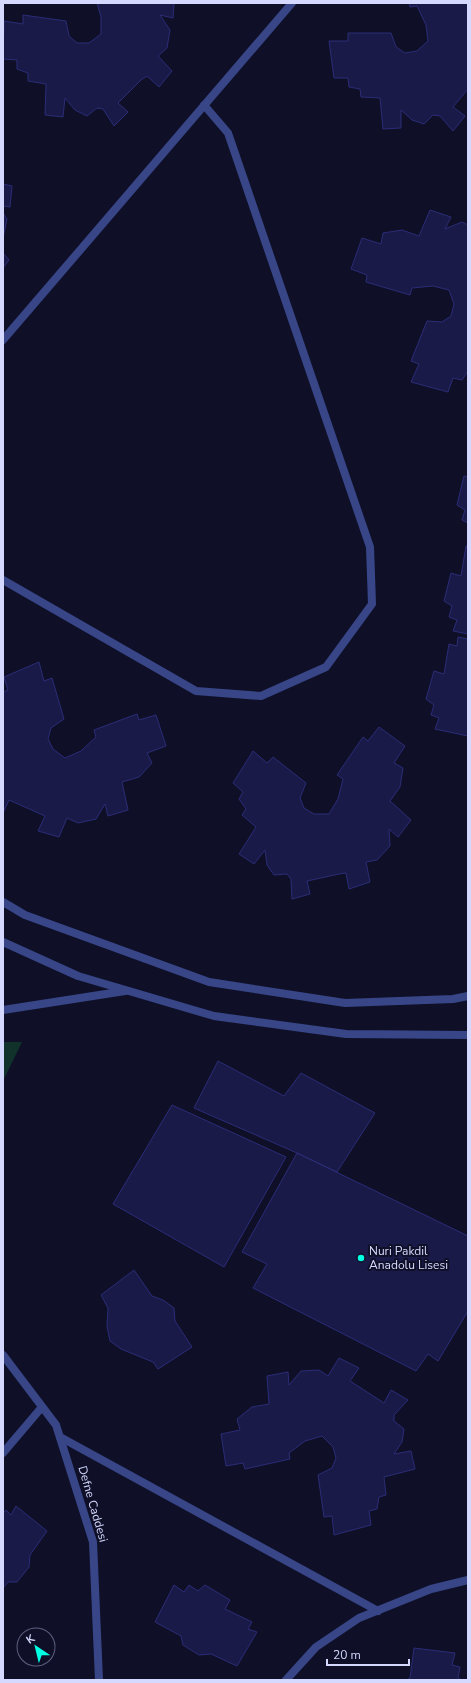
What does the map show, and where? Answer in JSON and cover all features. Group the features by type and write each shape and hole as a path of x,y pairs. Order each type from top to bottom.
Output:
{"street":[{"path":"3,340 292,3"},
{"path":"3,580 196,691 261,696 326,667 372,604 370,547 228,133 204,105"},
{"path":"3,902 25,915 209,982 345,1003 468,996"},
{"path":"3,942 78,976 214,1016 346,1034 468,1035"},
{"path":"3,1010 127,990"},
{"name":"Defne Caddesi","path":"3,1355 56,1425 93,1542 100,1680"},
{"path":"3,1453 42,1406"},
{"path":"60,1438 378,1611"},
{"path":"286,1680 316,1647 359,1618 431,1589 468,1580"}],"green space":[{"path":"3,1042 22,1042 3,1081"}],"building":[{"path":"97,3 174,3 173,18 160,15 170,30 167,48 158,56 172,71 159,87 147,76 141,80 118,103 128,112 114,126 103,109 97,108 87,116 75,110 65,98 63,117 45,115 46,84 28,81 28,73 17,69 17,60 3,59 4,21 23,24 23,15 66,21 69,36 77,43 89,43 101,34 101,17"},
{"path":"409,3 468,3 468,89 453,107 465,116 453,131 440,116 433,115 424,124 412,120 401,110 401,128 383,129 380,98 361,97 360,89 349,87 348,78 334,78 329,41 348,41 348,33 391,33 396,47 405,53 417,51 428,41 426,25 417,6 410,7"},
{"path":"3,184 12,186 10,207 3,206"},
{"path":"430,210 451,217 445,229 462,222 468,225 468,371 462,380 453,378 448,392 411,382 419,364 411,361 427,321 442,322 451,316 454,304 449,290 433,286 412,288 410,295 366,282 367,275 351,269 362,238 381,244 383,233 402,230 419,236"},
{"path":"3,213 7,219 3,238"},
{"path":"3,253 9,260 3,268"},
{"path":"464,476 468,477 468,523 462,520 465,510 457,505"},
{"path":"466,546 468,546 468,634 453,631 457,620 449,617 452,606 444,601 451,573 461,576"},
{"path":"458,637 468,639 468,736 435,729 439,718 431,715 434,705 426,699 434,671 444,674 449,644 457,646"},
{"path":"39,662 44,681 52,678 64,719 51,728 48,739 53,749 65,758 81,751 96,737 94,730 137,714 139,720 156,715 166,746 147,753 152,763 139,777 122,782 128,810 108,816 105,804 96,819 78,823 67,818 59,837 38,831 45,816 9,800 3,813 3,692 8,690 4,677"},
{"path":"379,727 405,746 394,763 403,768 400,787 390,801 411,820 398,837 389,829 390,846 377,860 366,862 370,882 349,889 346,873 339,874 307,881 310,894 292,899 291,879 287,874 274,875 267,865 265,850 254,864 239,854 256,827 242,815 246,809 239,799 243,792 233,783 253,751 267,763 273,757 306,783 300,798 304,808 314,814 329,814 338,799 343,779 337,775 363,737 368,741"},
{"path":"218,1061 284,1096 301,1073 375,1113 337,1172 194,1108"},
{"path":"172,1105 286,1157 224,1267 113,1204"},
{"name":"Nuri Pakdil Anadolu Lisesi","path":"297,1153 468,1236 468,1311 438,1361 428,1354 416,1371 253,1288 267,1264 242,1252"},
{"path":"134,1270 152,1296 163,1300 174,1308 175,1321 192,1347 158,1369 153,1362 121,1349 110,1341 107,1326 108,1308 101,1295"},
{"path":"339,1358 359,1368 350,1381 384,1403 391,1390 408,1400 394,1415 394,1421 404,1429 402,1442 394,1454 411,1451 415,1469 384,1477 386,1495 379,1497 377,1509 369,1511 371,1525 334,1535 332,1516 324,1517 318,1475 332,1468 336,1458 333,1447 322,1436 305,1441 289,1453 290,1459 245,1469 243,1463 226,1466 221,1434 240,1430 237,1419 252,1407 269,1404 267,1376 288,1372 289,1385 301,1371 319,1370 328,1376"},
{"path":"16,1506 47,1531 30,1555 29,1567 17,1582 8,1582 3,1588 3,1513 6,1510 11,1515"},
{"path":"174,1585 184,1592 189,1585 198,1591 205,1585 230,1600 225,1609 252,1622 248,1629 257,1632 237,1666 211,1654 199,1655 183,1645 181,1636 155,1622"},
{"path":"414,1648 455,1653 452,1665 460,1667 458,1678 462,1680 406,1680 410,1678"}],"place":[{"name":"Nuri Pakdil Anadolu Lisesi","path":"361,1258"}]}
